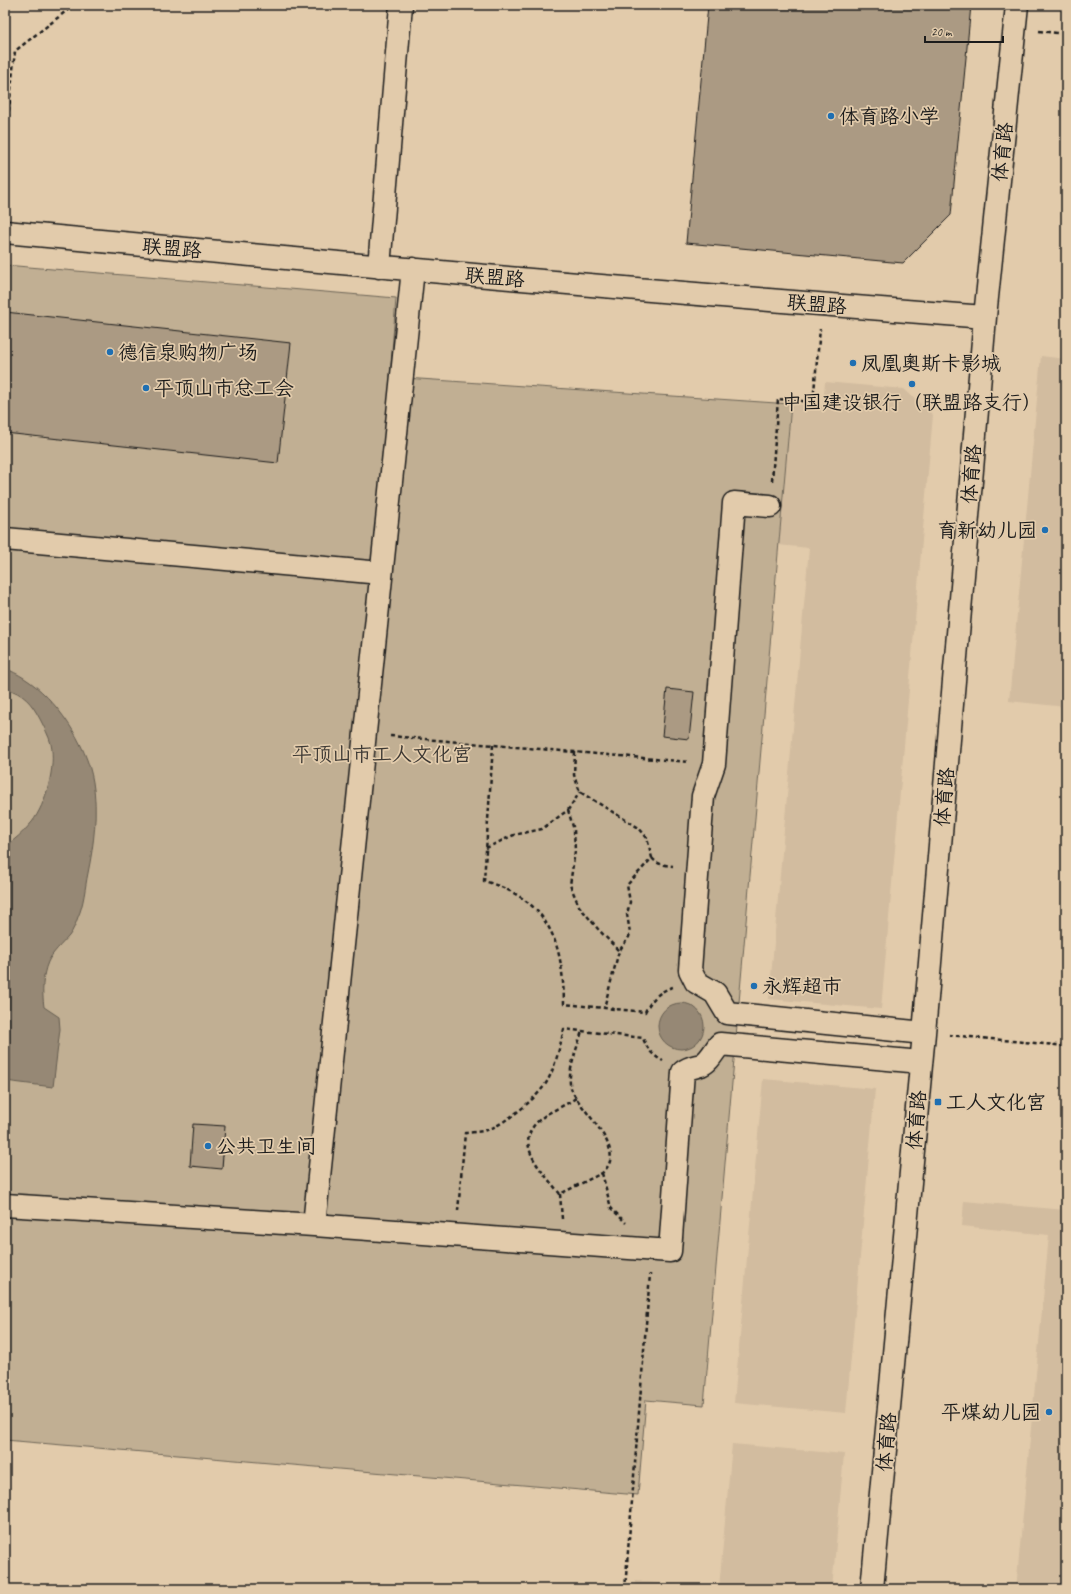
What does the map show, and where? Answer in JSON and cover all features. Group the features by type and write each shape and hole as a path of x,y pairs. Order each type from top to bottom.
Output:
{"street":[{"path":"379,267 402,5"},
{"name":"体育路","path":"872,1589 924,1033 985,317 1017,5"},
{"name":"联盟路","path":"5,232 413,270 823,305 985,317"},
{"path":"314,1225 413,270"},
{"path":"770,506 734,503 714,764 703,796 690,970 696,982 715,993 722,1002 727,1013 924,1033"},
{"path":"5,539 382,573"},
{"path":"5,1205 314,1225 670,1251 683,1072 707,1061 720,1044 921,1062"}],"path":[{"path":"5,146 15,51 74,5"},
{"path":"770,506 778,399 813,402 823,305"},
{"path":"365,733 493,746 714,764"},
{"path":"493,746 484,881 503,887 520,896 532,905 550,928 556,942 560,962 564,984 564,1004 645,1012 650,1001 659,994 669,988 680,985 687,980 690,970"},
{"path":"575,752 574,775 580,792 639,828 647,838 652,858 627,886 630,902 627,914 630,933 629,937 619,951 604,1008"},
{"path":"486,848 514,835 542,828 568,810 580,792"},
{"path":"568,810 574,830 575,851 570,885 579,906 619,951"},
{"path":"456,1235 465,1133 488,1130 501,1123 541,1090 548,1079 558,1052 564,1029 643,1038 646,1048 666,1063"},
{"path":"560,1194 602,1173 606,1169 608,1163 608,1145 590,1115 576,1098 571,1088 570,1075 582,1031"},
{"path":"924,1033 1066,1046"},
{"path":"564,1243 560,1194 531,1157 528,1145 529,1136 541,1119 576,1098"},
{"path":"602,1173 611,1208 649,1250 626,1589"}],"shaded area":[{"name":"育新幼儿园","path":"1041,356 1066,359 1066,707 1009,701"},
{"path":"825,382 904,389 933,415 881,1009 769,999 809,548 778,545 791,404 823,406"},
{"path":"5,668 22,677 36,687 58,710 77,738 90,767 93,782 95,804 94,839 82,907 70,934 50,959 46,967 44,979 44,1007 59,1017 60,1029 53,1087 5,1081 5,847 29,826 42,805 49,785 52,753 48,735 30,703 12,690 5,688"},
{"path":"676,1003 686,1003 698,1009 703,1017 703,1035 698,1043 690,1048 676,1049 668,1046 661,1039 658,1031 658,1021 661,1013 668,1006"},
{"path":"763,1079 875,1089 846,1413 734,1403"},
{"name":"平煤幼儿园","path":"964,1201 1066,1210 1066,1589 1016,1589 1049,1235 962,1226"},
{"path":"732,1444 844,1454 832,1589 634,1589 635,1581 719,1588"}],"green space":[{"name":"平顶山市工人文化宫","path":"5,265 396,298 390,377 791,404 704,1405 646,1400 638,1495 5,1440"}],"building":[{"name":"体育路小学","path":"708,5 971,5 951,215 903,263 686,243"},
{"name":"平顶山市总工会","path":"5,312 291,343 278,463 5,433"},
{"path":"667,689 694,692 689,739 662,736"},
{"name":"公共卫生间","path":"193,1124 225,1126 222,1169 190,1166"}],"place":[{"name":"体育路小学","path":"831,116"},
{"name":"德信泉购物广场","path":"110,352"},
{"name":"凤凰奥斯卡影城","path":"853,363"},
{"name":"中国建设银行（联盟路支行）","path":"912,384"},
{"name":"平顶山市总工会","path":"146,388"},
{"name":"育新幼儿园","path":"1045,530"},
{"name":"永辉超市","path":"754,986"},
{"name":"工人文化宫","path":"938,1102"},
{"name":"公共卫生间","path":"208,1146"},
{"name":"平煤幼儿园","path":"1049,1412"}]}
